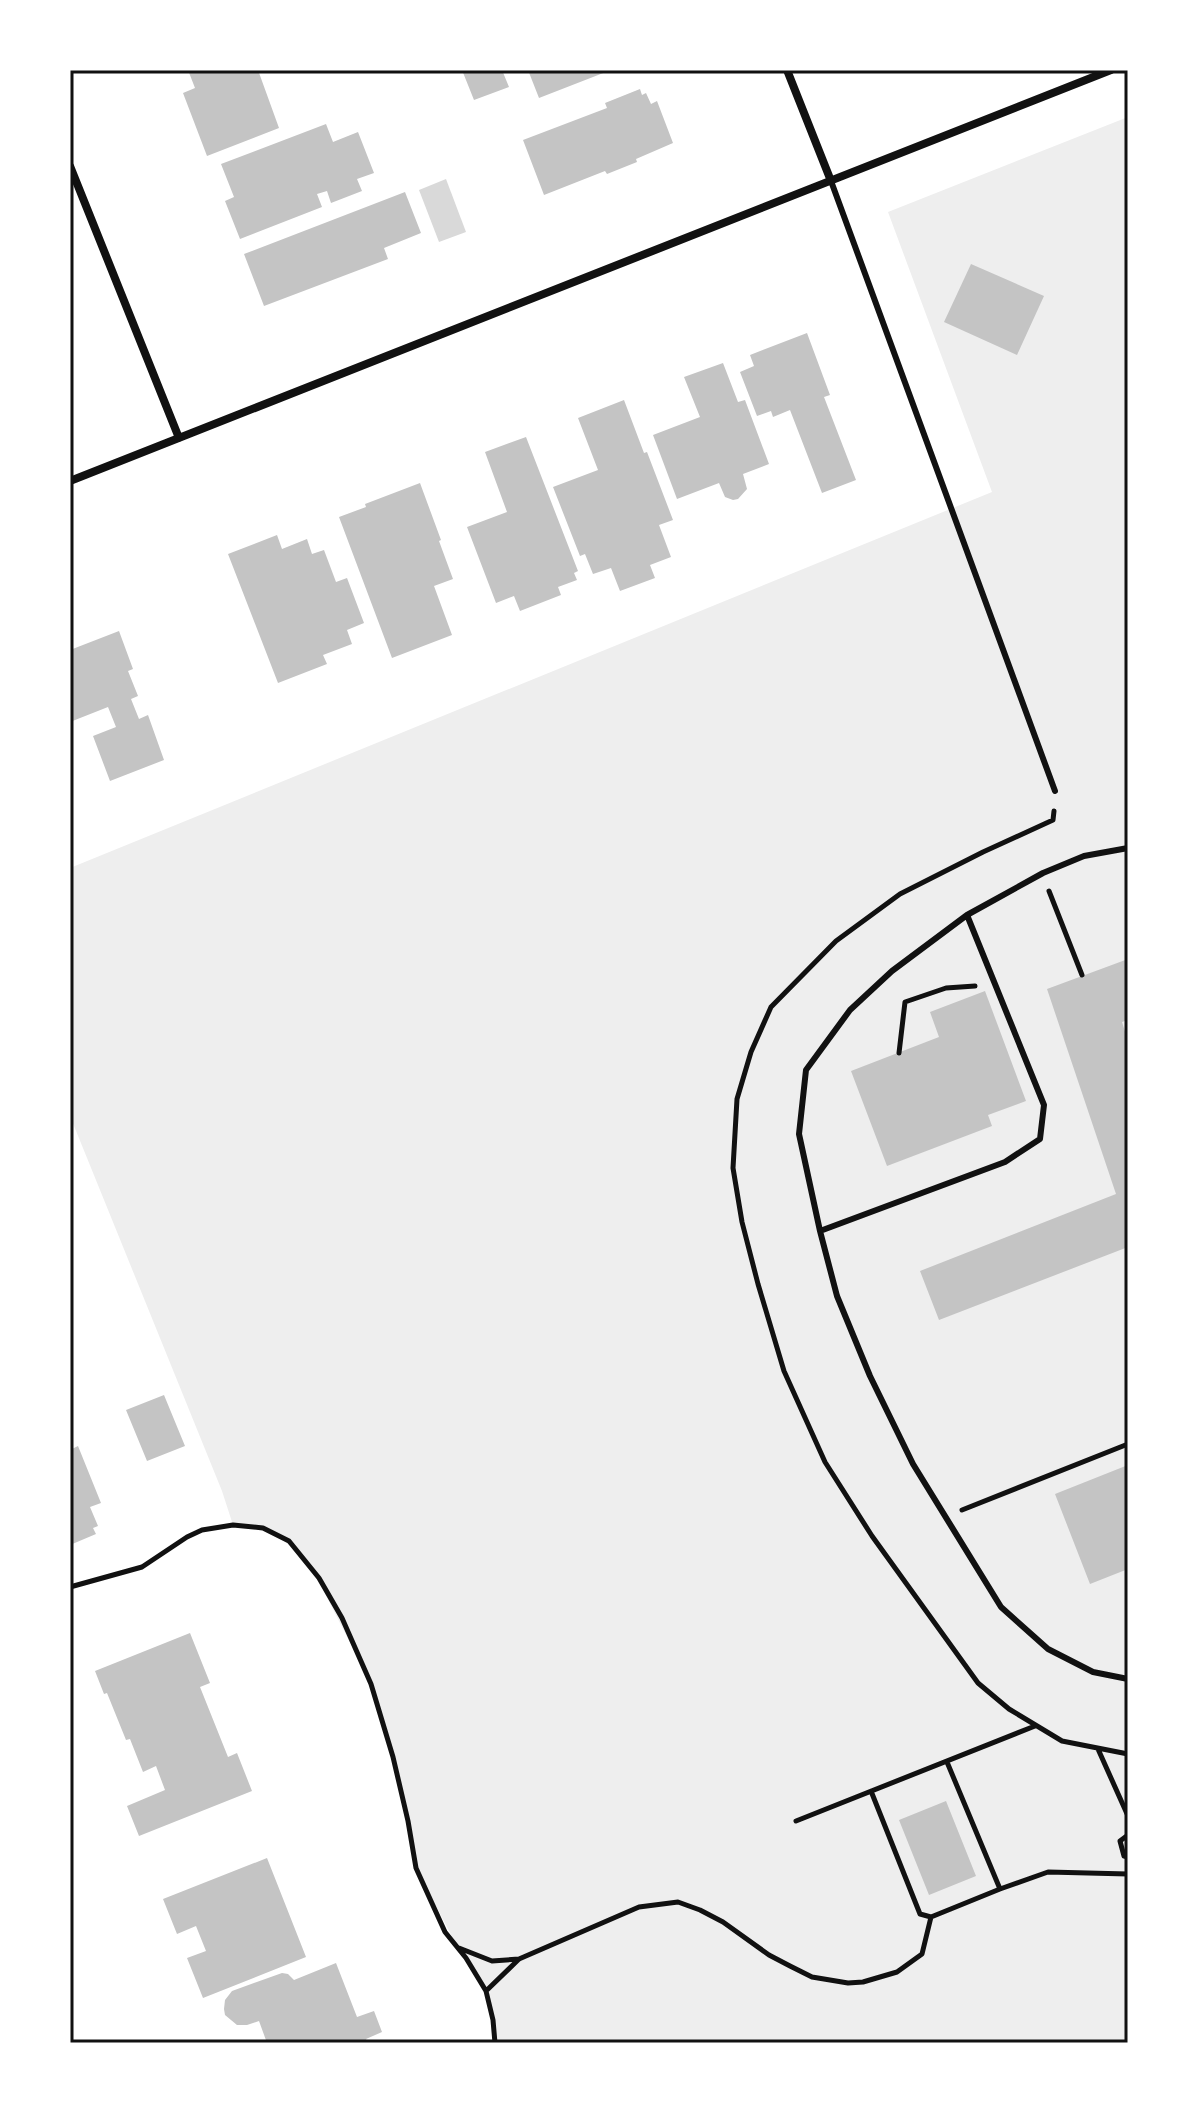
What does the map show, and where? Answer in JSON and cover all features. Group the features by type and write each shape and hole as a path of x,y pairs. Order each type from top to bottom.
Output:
{"street":[{"path":"787,70 831,181"},
{"path":"70,481 1111,70"},
{"path":"70,166 179,438"}],"lane":[{"path":"831,181 1055,791"},
{"path":"1128,848 1084,856 1043,873 967,915 892,971 850,1010 806,1070 799,1134 837,1296 870,1376 913,1464 1001,1607 1048,1649 1093,1672 1128,1679"},
{"path":"820,1231 1005,1162 1040,1139 1044,1105 967,915"}],"path":[{"path":"1055,791 1053,820 900,894 836,941 771,1007 751,1052 737,1099 733,1168 742,1222 784,1371 825,1462 872,1536 978,1683 1009,1709 1062,1741 1128,1754"},
{"path":"1043,873 1082,975"},
{"path":"899,1053 905,1002 946,988 994,981"},
{"path":"945,1517 1128,1444"},
{"path":"70,1587 142,1567 202,1530 233,1525 263,1528 289,1541 319,1578 342,1618 371,1684 393,1757 416,1868 445,1932 486,1991 495,2043"},
{"path":"796,1821 1036,1725"},
{"path":"1098,1748 1128,1816"},
{"path":"947,1762 1000,1889"},
{"path":"871,1791 920,1914 931,1917 1048,1872 1128,1874"},
{"path":"1128,1835 1120,1841 1124,1856 1128,1857"},
{"path":"458,1948 492,1961 519,1959 639,1907 678,1902 723,1922 769,1955 812,1977 848,1983 897,1972 922,1954 931,1917"},
{"path":"486,1991 519,1959"}],"shaded area":[{"path":"1128,117 1128,2043 495,2043 486,1991 458,1948 416,1868 394,1763 371,1684 314,1572 297,1552 277,1535 255,1527 233,1525 70,1116 70,868 992,492 888,212"},
{"path":"446,179 466,232 439,242 419,190"}],"building":[{"path":"188,70 258,70 279,128 207,156 183,93 195,88"},
{"path":"462,70 502,70 509,87 474,100"},
{"path":"528,70 611,70 539,98"},
{"path":"640,89 642,95 646,93 651,104 657,101 673,143 636,159 637,162 544,195 523,140 607,108 605,103"},
{"path":"326,124 333,142 358,132 374,173 357,179 362,191 331,203 327,191 317,194 322,207 240,239 225,201 234,197 221,164"},
{"path":"405,192 421,233 384,248 388,259 264,306 244,254"},
{"path":"971,264 1044,296 1017,355 944,322"},
{"path":"807,333 830,395 824,397 856,480 822,493 790,410 773,417 771,411 757,416 740,372 754,366 750,355"},
{"path":"723,363 738,402 745,400 769,464 743,474 747,489 738,499 725,497 719,483 677,499 653,435 700,417 684,377"},
{"path":"624,400 673,520 659,525 671,557 650,565 655,578 620,591 611,568 593,574 585,554 580,556 553,487 598,470 578,418"},
{"path":"526,437 578,571 574,573 577,580 558,587 561,595 520,611 514,596 496,603 467,527 507,512 485,452"},
{"path":"420,483 453,579 434,586 452,635 392,658 339,517"},
{"path":"277,535 282,549 307,539 312,554 324,550 336,582 347,578 364,623 347,630 352,644 323,655 327,664 278,683 228,554"},
{"path":"119,631 133,669 128,671 138,696 131,699 139,719 148,715 164,760 110,781 93,736 116,727 108,707 70,722 70,650"},
{"path":"1128,959 1128,1020 1122,1022 1128,1041 1128,1247 939,1320 920,1271 1116,1194 1047,989"},
{"path":"985,991 1026,1101 988,1115 992,1126 887,1166 851,1071 939,1037 930,1012"},
{"path":"164,1395 185,1446 147,1461 126,1410"},
{"path":"78,1446 101,1503 90,1507 98,1526 93,1528 96,1534 70,1545 70,1450"},
{"path":"1128,1465 1128,1569 1090,1584 1055,1494"},
{"path":"190,1633 210,1683 200,1687 228,1757 237,1753 252,1791 139,1836 127,1806 165,1790 156,1766 143,1772 130,1739 126,1740 95,1671"},
{"path":"946,1801 976,1876 929,1895 899,1820"},
{"path":"267,1858 306,1957 203,1998 187,1958 206,1951 196,1926 177,1934 163,1899"},
{"path":"336,1963 357,2017 374,2011 382,2032 366,2039 368,2043 267,2043 259,2021 237,2025 225,2015 225,2000 232,1991 282,1973 294,1980"}]}
